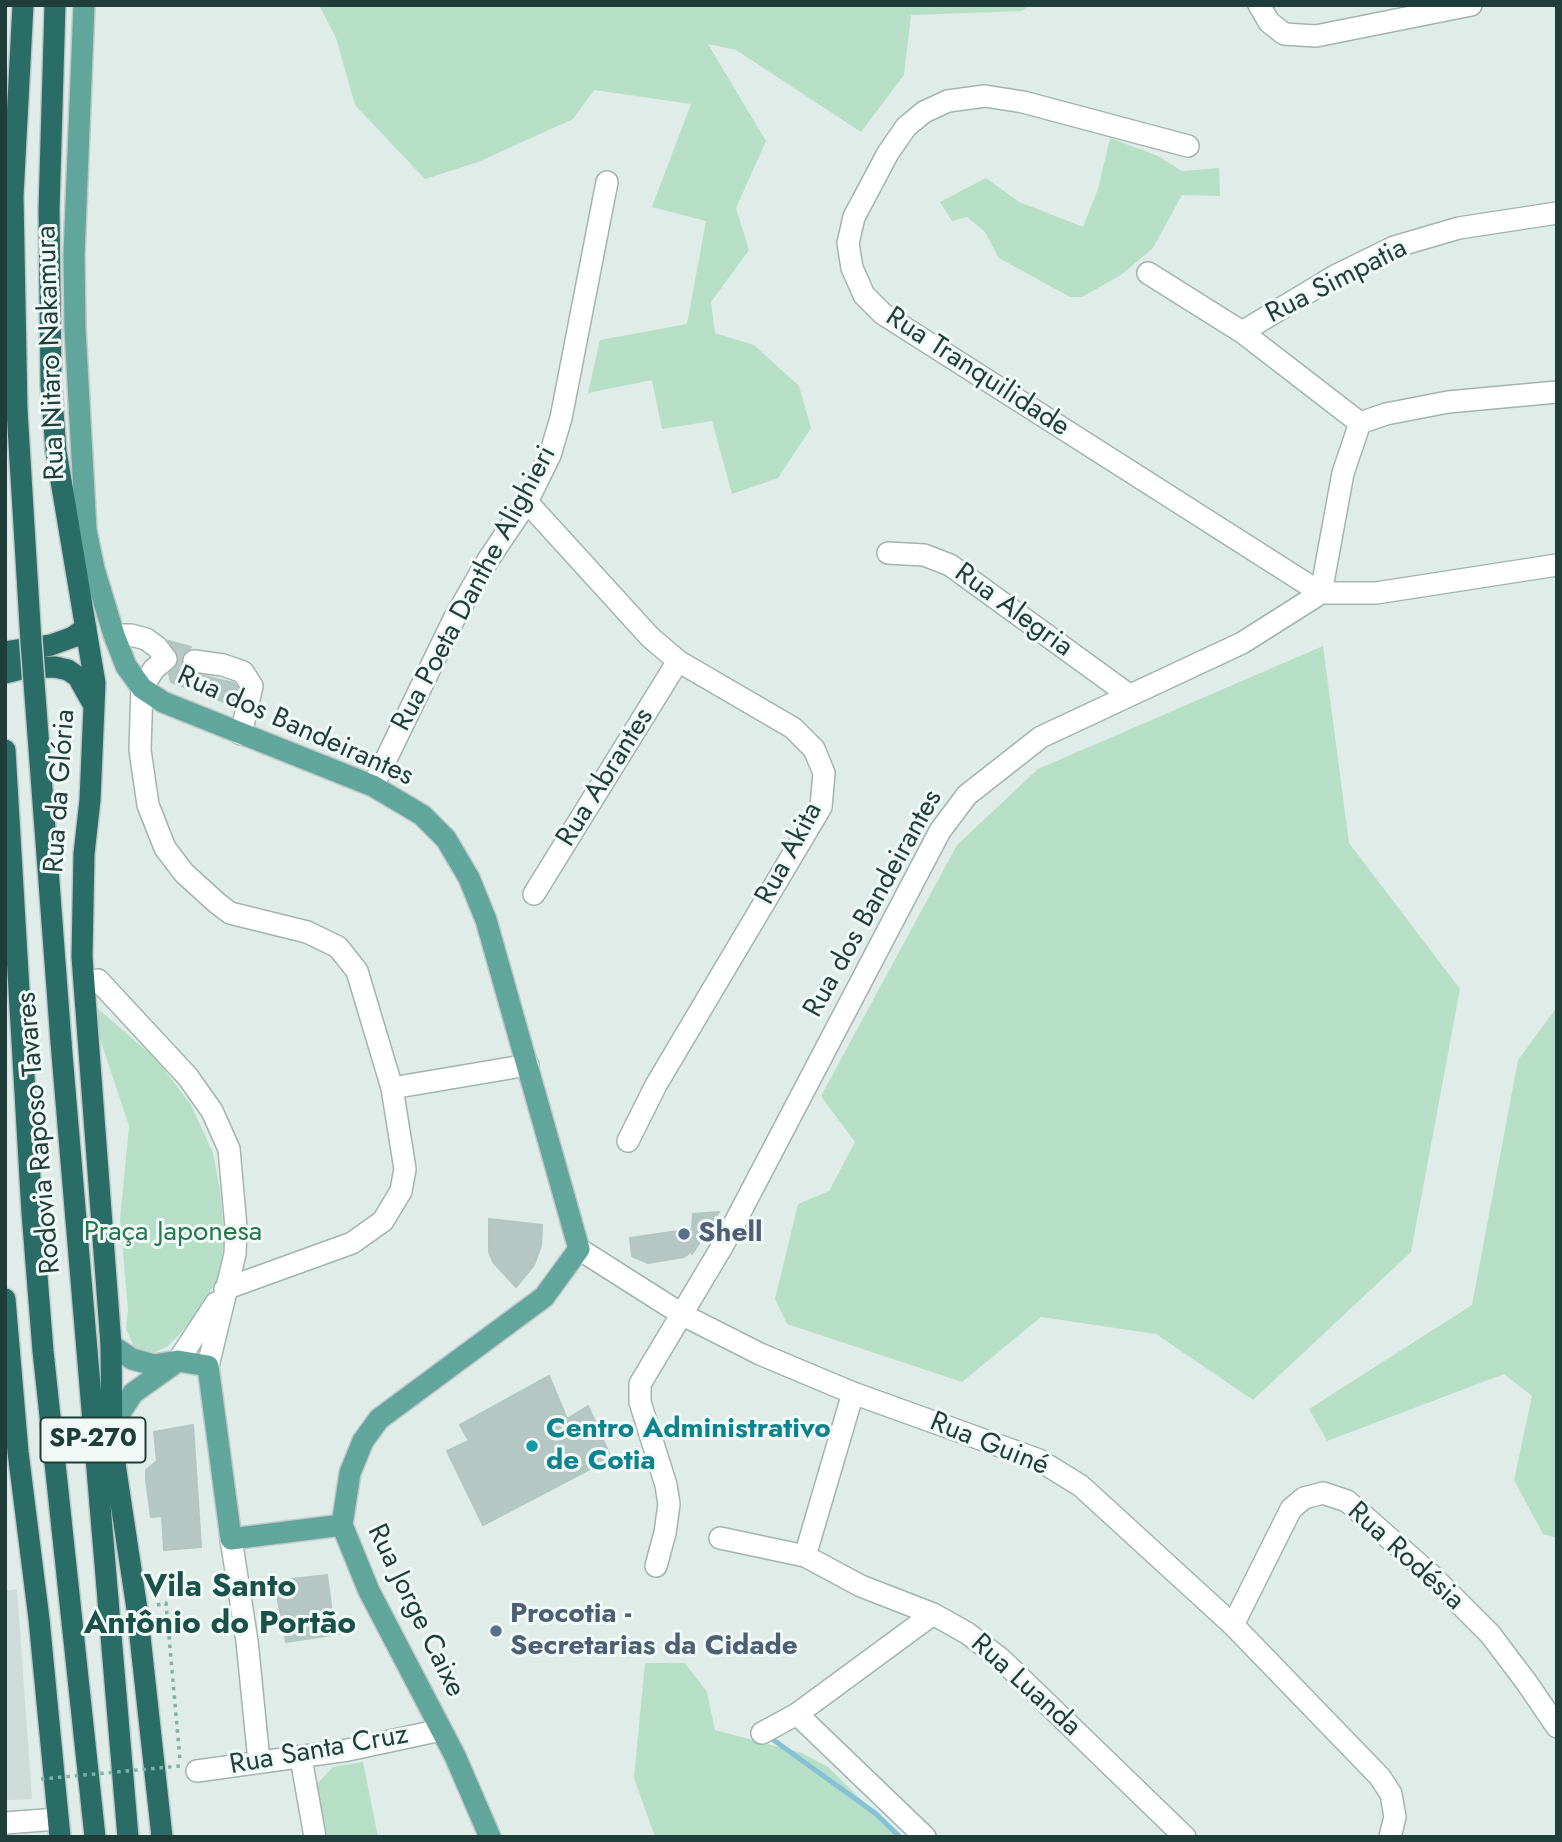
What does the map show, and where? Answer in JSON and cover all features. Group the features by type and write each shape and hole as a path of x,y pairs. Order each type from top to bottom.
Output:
{"highway":[{"name":"Rodovia Raposo Tavares","path":"23,5 13,196 18,410 32,656 61,1042 128,1837"},
{"name":"Rua da Glória","path":"55,5 49,236 51,385 56,451 95,683 84,854 82,957 111,1345 112,1444 137,1609 162,1837"},
{"path":"5,652 51,645 73,637 86,628"},
{"path":"5,673 24,668 55,667 68,670 78,677 94,707"},
{"name":"Rodovia Raposo Tavares","path":"5,750 43,1351 95,1837"},
{"path":"5,1298 18,1452 39,1619 59,1828"}],"main road":[{"name":"Rua Nitaro Nakamura","path":"84,5 74,256 75,328 86,530 94,569 114,635 126,666 142,688"},
{"name":"Rua dos Bandeirantes","path":"142,688 163,702 373,786 422,815 446,839 469,878 486,920 579,1249"},
{"name":"Rua Jorge Caixe","path":"490,1837 441,1730 369,1591 342,1525 351,1473 363,1441 379,1419 544,1297 579,1249"},
{"path":"111,1345 132,1360 154,1365 178,1361 208,1366 231,1539 342,1525"},
{"path":"112,1425 133,1393 178,1361"}],"street":[{"path":"1259,5 1269,22 1284,34 1315,36 1471,5"},
{"name":"Rua Tranquilidade","path":"1188,146 1023,102 985,96 948,101 924,112 906,127 888,153 854,217 848,243 852,268 864,295 883,314 1321,593"},
{"name":"Rua Poeta Danthe Alighieri","path":"373,786 454,620 488,560 527,502 550,455 561,418 607,182"},
{"name":"Rua Simpatia","path":"1242,332 1335,276 1394,247 1459,228 1557,213"},
{"path":"1148,273 1242,332 1360,423"},
{"path":"1360,423 1386,414 1448,402 1557,392"},
{"path":"1360,423 1343,473 1321,593 1376,593 1557,565"},
{"name":"Rua Akita","path":"527,502 650,637 678,661 793,728 814,749 824,773 821,807 656,1085 628,1141"},
{"name":"Rua Alegria","path":"888,553 924,555 950,565 1129,695"},
{"name":"Rua dos Bandeirantes","path":"656,1566 669,1504 639,1391 640,1384 723,1245 940,831 967,795 1041,737 1242,643 1321,593"},
{"path":"114,635 131,635 146,639 166,660 154,669 142,688 140,751 148,805 165,848 184,873 230,912 307,932 338,947 358,971 392,1088 405,1169 401,1191 383,1221 352,1242 225,1289 178,1361"},
{"path":"194,661 223,665 243,672 252,686 241,734"},
{"name":"Rua Abrantes","path":"534,894 678,661"},
{"path":"98,980 188,1077 212,1111 229,1149 236,1227 235,1254 208,1366"},
{"path":"392,1088 528,1065"},
{"name":"Rua Guiné","path":"579,1249 683,1315 760,1354 853,1393 1039,1460 1082,1486 1233,1625 1380,1777 1391,1794 1395,1818 1390,1837"},
{"path":"805,1556 853,1393"},
{"name":"Rua Rodésia","path":"1233,1625 1291,1509 1304,1498 1323,1493 1347,1501 1431,1574 1490,1634 1557,1727"},
{"name":"Rua Luanda","path":"720,1538 805,1556 861,1586 933,1614 967,1633 1001,1659 1185,1837"},
{"path":"231,1539 247,1642 259,1761"},
{"path":"762,1733 797,1714 933,1614"},
{"path":"797,1714 925,1837"},
{"name":"Rua Santa Cruz","path":"197,1771 259,1761 300,1758 441,1730"},
{"path":"300,1758 315,1837"},
{"path":"5,1823 59,1828"}],"path":[{"path":"40,1779 180,1766 166,1604 137,1609"}],"shaded area":[{"path":"17,1589 32,1799 5,1800 5,1591"}],"green space":[{"path":"319,5 1030,5 1022,11 911,15 904,75 861,132 736,50 708,44 766,141 736,208 749,250 711,302 715,333 754,345 799,386 811,428 778,478 732,494 712,421 662,429 652,380 588,393 600,340 687,324 706,221 652,207 691,104 594,90 573,119 478,162 425,179 355,105 336,38"},
{"path":"1110,138 1158,156 1182,171 1219,168 1220,196 1182,195 1153,248 1121,275 1082,297 1070,297 999,258 985,232 967,217 952,221 940,202 986,178 1019,202 1083,227 1098,189"},
{"path":"1323,646 1349,843 1460,989 1411,1252 1253,1400 1156,1334 1041,1317 962,1382 787,1324 775,1299 798,1204 829,1191 855,1142 821,1096 957,845 1038,769"},
{"name":"Praça Japonesa","path":"96,1007 156,1059 191,1105 213,1153 220,1190 225,1239 218,1278 198,1314 168,1346 153,1353 135,1349 126,1329 128,1310 120,1219 129,1126 100,1039"},
{"path":"1557,1007 1557,1538 1543,1534 1514,1480 1532,1396 1504,1374 1327,1441 1309,1409 1472,1305 1518,1060"},
{"path":"645,1663 685,1663 707,1692 715,1730 802,1753 828,1767 899,1837 655,1837 634,1778"},
{"path":"363,1762 378,1837 319,1837 317,1784 333,1767"}],"building":[{"path":"169,641 191,647 181,659 182,667 187,672 234,683 238,688 232,705 171,682 169,674 178,664 179,658"},
{"name":"Shell","path":"719,1212 692,1254 692,1251 684,1257 648,1263 632,1256 630,1238 692,1229 693,1214"},
{"path":"489,1219 542,1225 541,1246 534,1265 516,1287 493,1262 489,1252"},
{"name":"Centro Administrativo de Cotia","path":"549,1376 567,1419 588,1406 611,1458 483,1525 447,1451 469,1441 460,1425"},
{"path":"193,1425 201,1547 164,1550 162,1516 151,1517 146,1479 146,1470 157,1461 154,1432"},
{"path":"327,1575 333,1620 344,1617 345,1633 286,1642 274,1581"}],"waterway":[{"path":"768,1736 875,1813 900,1837"}],"tunnel":[{"path":"166,659 194,661"}],"place":[{"name":"Shell","path":"684,1234"},
{"name":"Centro Administrativo de Cotia","path":"532,1446"},
{"name":"Procotia - Secretarias da Cidade","path":"496,1631"}],"district":[{"name":"Vila Santo Antônio do Portão","path":"220,1606"}]}
